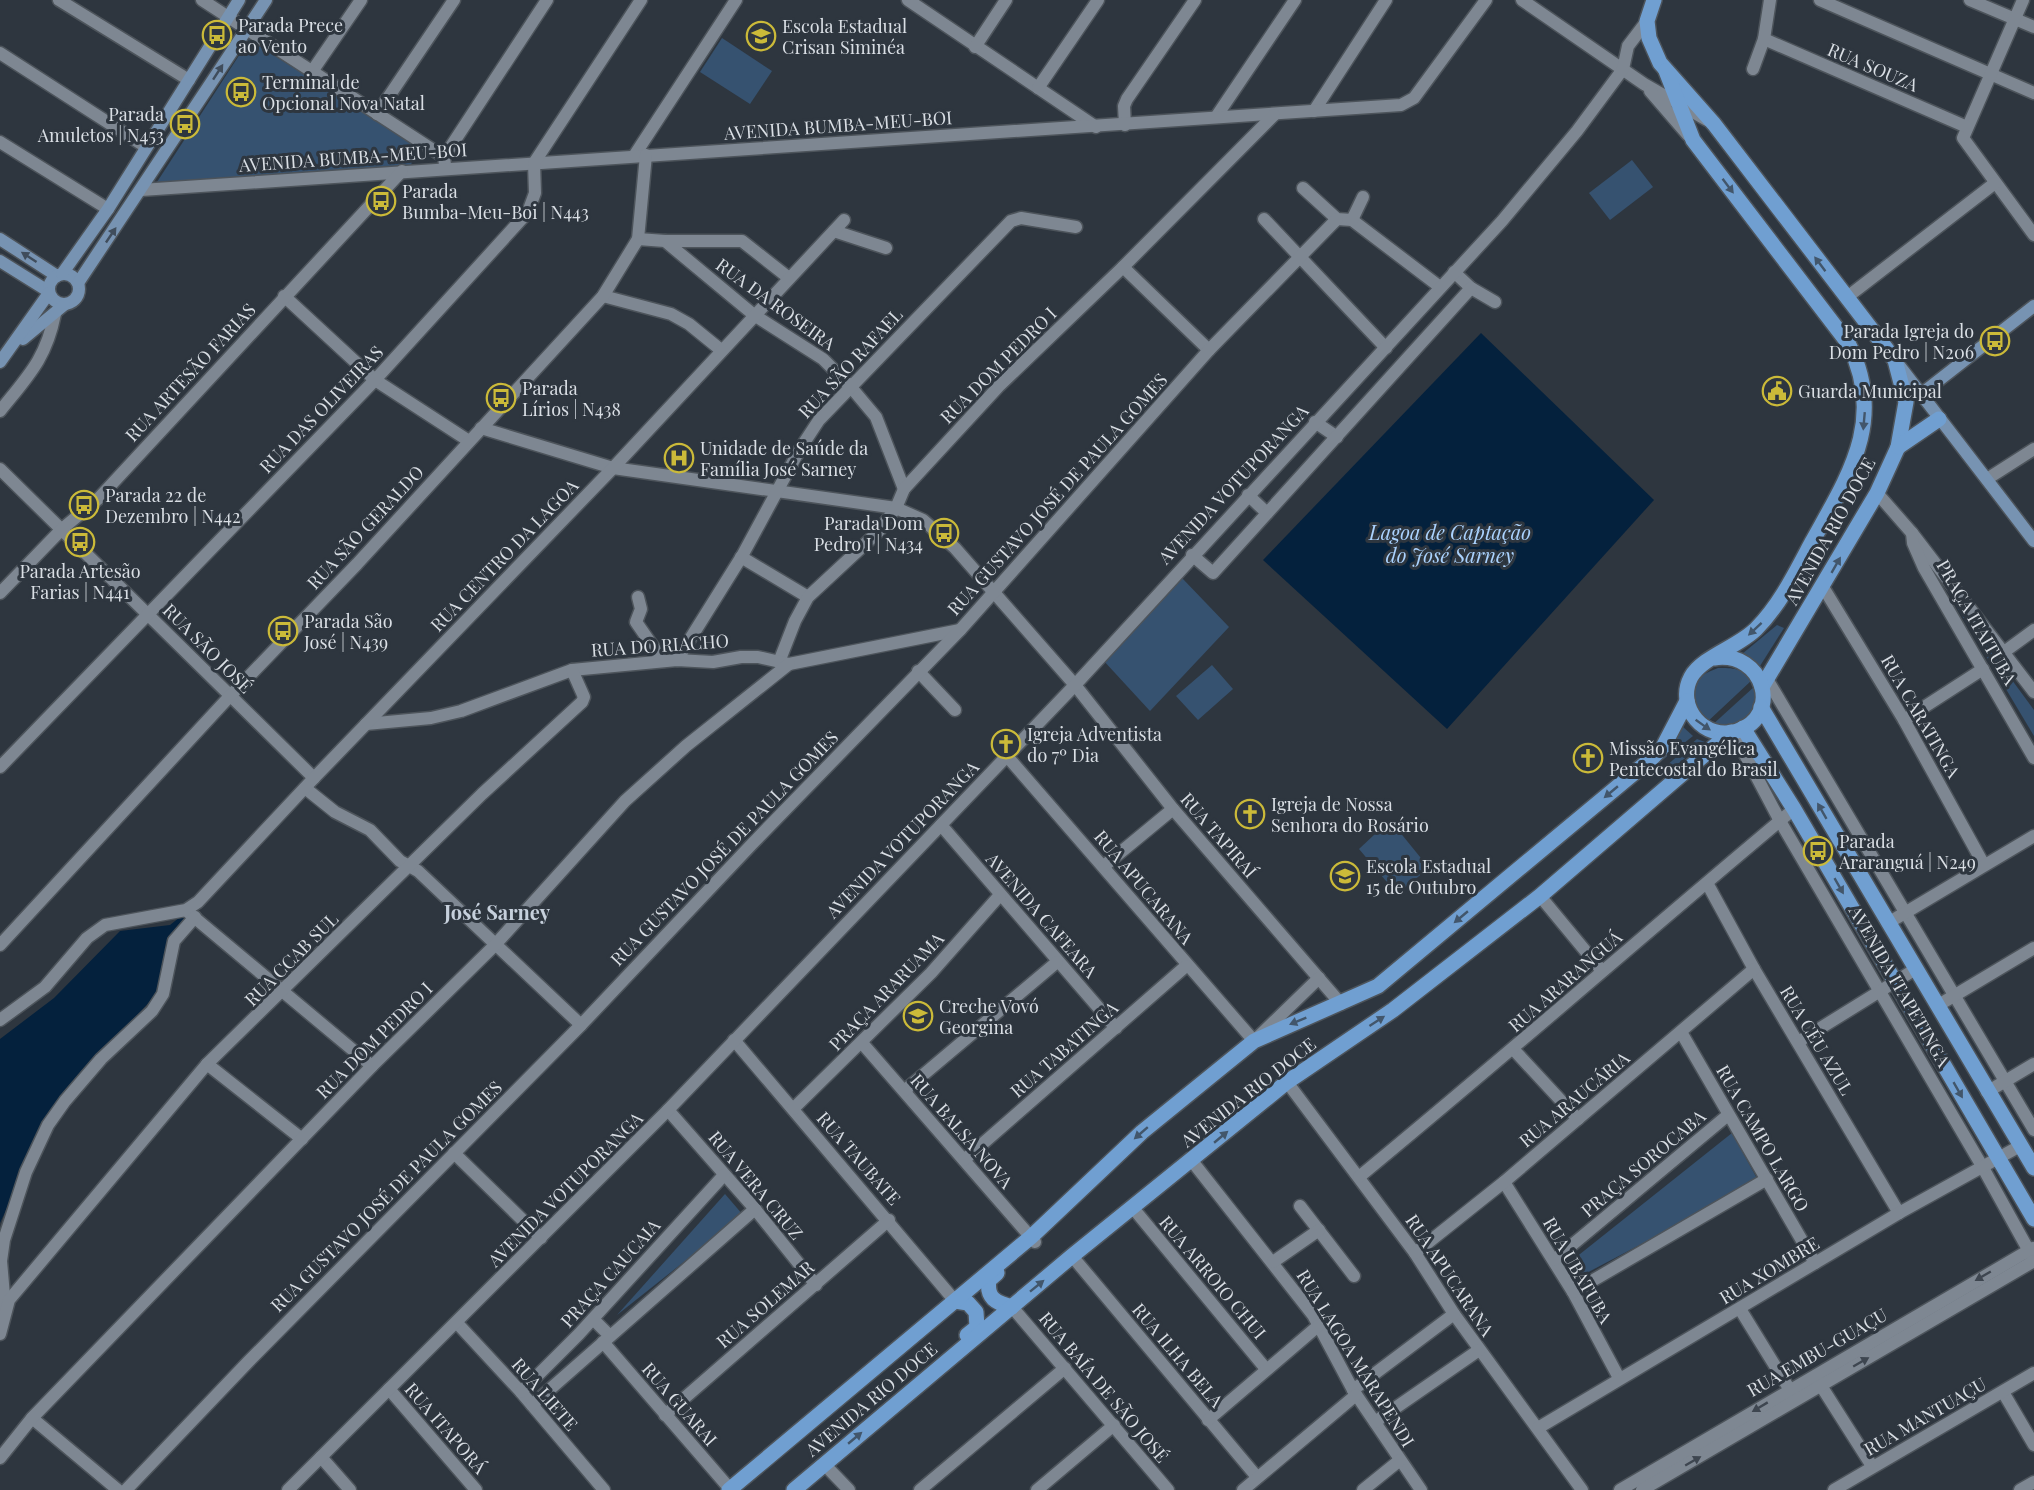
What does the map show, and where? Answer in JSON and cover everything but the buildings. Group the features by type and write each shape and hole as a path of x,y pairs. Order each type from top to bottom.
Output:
{"main road":[{"path":"1647,21 1651,1"},
{"name":"AVENIDA RIO DOCE","path":"795,1490 1072,1256 1287,1082 1393,1010 1540,896 1736,731 1751,723 1761,707 1765,683 1877,493 1898,447 1906,402 1895,360 1714,124 1666,71 1653,52 1647,21"},
{"name":"AVENIDA RIO DOCE","path":"729,1490 1033,1240 1055,1215 1142,1132 1254,1041 1378,986 1652,758 1663,747 1687,700 1686,691 1692,674 1706,662 1754,632 1769,615 1795,574 1851,472 1862,437 1864,390 1859,365 1848,343 1693,140 1666,71"},
{"path":"1898,447 1939,419"},
{"path":"1714,658 1724,657 1744,662 1765,683"},
{"path":"1687,700 1695,719 1705,728 1718,732 1736,731"},
{"name":"AVENIDA ITAPETINGA","path":"1761,707 1914,970 2034,1168"},
{"name":"AVENIDA ITAPETINGA","path":"1736,731 1794,809 2034,1220"},
{"path":"1012,1307 992,1298 988,1290 989,1280 1033,1240"},
{"path":"905,1396 919,1375 977,1327 978,1319 973,1307 968,1303 956,1301"}],"street":[{"path":"59,0 189,80"},
{"path":"202,0 314,70 444,163 547,0"},
{"path":"0,363 49,292 51,280 60,275 108,209 239,0"},
{"path":"13,347 76,298 78,284 266,0"},
{"path":"314,70 361,0"},
{"path":"377,114 454,0"},
{"path":"534,163 641,0"},
{"path":"640,156 736,0"},
{"path":"975,46 1006,0"},
{"path":"1038,88 1098,0"},
{"path":"1125,125 1124,106 1195,0"},
{"path":"1216,117 1295,0"},
{"path":"1314,111 1386,0"},
{"name":"AVENIDA BUMBA-MEU-BOI","path":"141,190 402,171 444,163 534,163 1274,115 1408,103 1486,0"},
{"name":"AVENIDA RIO DOCE","path":"1522,0 1644,84 1714,124"},
{"path":"1753,69 1764,39 1770,0"},
{"path":"1820,0 2034,93"},
{"path":"1970,0 2034,27"},
{"path":"2023,0 1965,131 1965,144 1995,183 2030,221 2034,235"},
{"path":"912,1 1096,127"},
{"name":"AVENIDA VOTUPORANGA","path":"288,1490 668,1110 1075,685 1192,555 1383,351 1577,131 1623,69 1628,46 1647,21"},
{"name":"RUA SOUZA","path":"1764,39 1965,131"},
{"path":"0,53 146,147"},
{"name":"AVENIDA RIO DOCE","path":"1644,84 1693,140"},
{"name":"RUA DOM PEDRO I","path":"0,1458 32,1418 372,1066 494,946 625,801 686,746 733,711 784,663 795,621 808,597 878,532 896,508 904,489 999,386 1123,267 1274,115"},
{"path":"0,142 108,209"},
{"name":"RUA SÃO GERALDO","path":"0,945 230,696 357,564 603,296 638,239 640,156"},
{"name":"RUA DAS OLIVEIRAS","path":"0,767 375,380 528,212 535,193 534,163"},
{"name":"RUA ARTESÃO FARIAS","path":"0,593 62,529 98,499 402,171"},
{"path":"1846,298 1995,183"},
{"path":"1303,188 1337,219 1352,220 1440,287"},
{"path":"1352,220 1364,197"},
{"name":"RUA SÃO RAFAEL","path":"677,660 741,557 808,435 850,386 1005,226 1021,218 1076,227"},
{"path":"1264,219 1301,256 1397,369"},
{"name":"RUA GUSTAVO JOSÉ DE PAULA GOMES","path":"126,1490 248,1362 581,1025 918,671 961,629 1209,350 1337,219"},
{"name":"RUA CENTRO DA LAGOA","path":"5,1309 1,1261 4,1240 26,1172 48,1125 101,1059 152,1011 163,994 174,941 198,902 314,778 613,468 844,220"},
{"path":"834,231 886,248"},
{"path":"0,239 60,275 73,277 78,284"},
{"path":"638,239 742,241 789,278"},
{"name":"RUA DA ROSEIRA","path":"665,241 754,315 823,359 850,386 876,417 904,489"},
{"path":"0,261 49,292 60,309"},
{"path":"1123,267 1209,350"},
{"path":"1454,272 1471,288 1495,302"},
{"path":"1192,555 1214,573 1471,288"},
{"path":"284,296 375,380 469,441"},
{"path":"603,296 671,314 689,324 722,350"},
{"path":"1920,395 2034,306"},
{"path":"0,411 39,362 48,346 60,309"},
{"path":"1895,360 2034,541"},
{"path":"1315,422 1337,437"},
{"name":"RUA TAPIRAÍ","path":"481,428 613,468 896,508 923,520 955,548 1075,685 1173,809 1341,1004"},
{"path":"1987,479 2034,449"},
{"name":"RUA SÃO JOSÉ","path":"0,470 314,778"},
{"path":"1877,493 1912,533 2034,692"},
{"path":"1248,495 1267,513"},
{"name":"PRAÇA ITAITUBA","path":"1912,533 1921,563 2034,758"},
{"path":"741,557 808,597"},
{"name":"RUA CARATINGA","path":"1823,588 1904,720 1984,865"},
{"path":"638,597 641,609 636,622 663,661"},
{"name":"RUA DO RIACHO","path":"366,724 431,718 461,711 572,670 677,660 713,662 758,657 784,663 961,629"},
{"path":"2004,652 2034,630"},
{"path":"1904,720 1983,669"},
{"name":"RUA CCAB SUL","path":"5,1309 20,1285 113,1179 207,1064 284,992 482,794 582,702 584,697 572,670"},
{"path":"918,671 955,710"},
{"path":"1765,683 2034,1130"},
{"name":"AVENIDA ITAPETINGA","path":"1736,731 1780,821 2032,1255"},
{"name":"RUA APUCARANA","path":"1006,755 1104,866 1186,966 1254,1041"},
{"path":"305,788 335,812 370,830 409,867 418,871 494,946 581,1025"},
{"path":"1104,866 1173,809"},
{"name":"RUA ARARANGUÁ","path":"1359,1177 1514,1050 1602,971 1794,809"},
{"name":"AVENIDA CAFEARA","path":"941,825 1116,1028"},
{"path":"1888,923 2034,836"},
{"name":"RUA CÉU AZUL","path":"1707,883 1754,969 1899,1213"},
{"name":"PRAÇA ARARUAMA","path":"793,1109 931,973 1000,895"},
{"path":"1540,896 1602,971"},
{"path":"0,1020 45,987 87,938 105,925 190,914 372,1066"},
{"path":"1936,1006 2034,948"},
{"path":"904,1090 1057,962"},
{"name":"RUA TABATINGA","path":"964,1160 1186,966"},
{"name":"RUA ARAUCÁRIA","path":"1415,1253 1504,1182 1754,969"},
{"path":"1798,1041 1914,970"},
{"name":"AVENIDA RIO DOCE","path":"1254,1041 1319,978"},
{"name":"RUA CAMPO LARGO","path":"1681,1032 1815,1263"},
{"name":"RUA TAUBATE","path":"734,1040 956,1301"},
{"name":"RUA BALSA NOVA","path":"862,1043 1033,1240"},
{"path":"1514,1050 1578,1119"},
{"path":"207,1064 302,1139"},
{"path":"1987,1092 2034,1064"},
{"name":"RUA APUCARANA","path":"1287,1082 1415,1253 1479,1350 1582,1490"},
{"name":"RUA VERA CRUZ","path":"668,1110 755,1209 816,1285"},
{"name":"PRAÇA SOROCABA","path":"1554,1260 1728,1115"},
{"name":"RUA XOMBRE","path":"1538,1428 1899,1213 2020,1146"},
{"path":"454,1153 541,1239"},
{"name":"RUA LAGOA MARAPENDI","path":"1192,1161 1273,1262 1312,1315 1354,1393 1421,1490"},
{"name":"PRAÇA CAUCAIA","path":"521,1392 579,1334 724,1175"},
{"path":"1573,1292 1767,1179"},
{"name":"RUA UBATUBA","path":"1504,1182 1573,1292 1619,1378"},
{"path":"1300,1206 1354,1276"},
{"name":"RUA ARROIO CHUI","path":"1133,1208 1266,1369"},
{"path":"532,1405 755,1209"},
{"name":"RUA SOLEMAR","path":"665,1415 888,1220"},
{"path":"1273,1262 1319,1230"},
{"name":"RUA EMBU-GUAÇU","path":"1642,1490 1817,1380 2032,1255"},
{"name":"RUA ILHA BELA","path":"1072,1256 1257,1477"},
{"name":"RUA BAÍA DE SÃO JOSÉ","path":"1012,1307 1114,1425 1162,1488"},
{"path":"0,1334 5,1309"},
{"path":"1740,1309 1793,1395"},
{"path":"1243,1490 1354,1393 1454,1314"},
{"path":"593,1319 603,1342"},
{"name":"RUA LIETE","path":"457,1323 521,1392 604,1490"},
{"path":"1208,1420 1317,1326"},
{"path":"579,1334 603,1342"},
{"name":"RUA GUARAI","path":"603,1342 729,1490"},
{"path":"1375,1422 1479,1350"},
{"path":"920,1490 1065,1368"},
{"name":"RUA MANTUAÇU","path":"1834,1490 2034,1374"},
{"path":"1817,1380 1872,1466"},
{"name":"RUA ITAPORÁ","path":"389,1389 476,1490"},
{"path":"2004,1392 2034,1445"},
{"name":"RUA EMBU-GUAÇU","path":"1620,1490 1793,1395"},
{"path":"32,1418 118,1490"},
{"path":"1037,1490 1114,1425"},
{"path":"321,1457 350,1490"},
{"path":"1363,1490 1400,1460"},
{"path":"824,1464 849,1490"},
{"path":"2020,1490 2034,1482"}],"shaded area":[{"path":"722,38 772,71 750,104 700,72"},
{"path":"249,40 419,146 410,167 157,182"},
{"path":"1632,160 1653,187 1610,220 1589,193"},
{"path":"1182,578 1229,627 1150,711 1103,660"},
{"path":"1951,597 2034,710 2034,736"},
{"path":"1777,625 1784,628 1760,666 1742,654"},
{"path":"1212,665 1233,689 1198,720 1176,696"},
{"path":"1718,668 1737,670 1745,673 1752,680 1705,724 1692,705 1694,691 1704,674"},
{"path":"1755,686 1759,703 1738,728 1710,727"},
{"path":"1682,726 1693,736 1660,762"},
{"path":"1697,739 1705,742 1669,771 1665,767"},
{"path":"1390,820 1429,868 1397,894 1359,849"},
{"path":"1732,1133 1759,1182 1579,1277 1570,1262"},
{"path":"725,1194 743,1215 617,1315"}],"water":[{"name":"Lagoa de Captação do José Sarney","path":"1481,333 1654,500 1447,729 1263,560"},
{"path":"185,913 190,920 171,940 160,990 52,1110 0,1223 0,1039 54,998 120,931 170,925"}],"place":[{"name":"Parada Prece ao Vento","path":"217,35"},
{"name":"Escola Estadual Crisan Siminéa","path":"761,36"},
{"name":"Terminal de Opcional Nova Natal","path":"241,92"},
{"name":"Parada Amuletos | N453","path":"185,124"},
{"name":"Parada Bumba-Meu-Boi | N443","path":"381,201"},
{"name":"Parada Igreja do Dom Pedro | N206","path":"1995,341"},
{"name":"Guarda Municipal","path":"1777,391"},
{"name":"Parada Lírios | N438","path":"501,398"},
{"name":"Unidade de Saúde da Família José Sarney","path":"679,458"},
{"name":"Parada 22 de Dezembro | N442","path":"84,505"},
{"name":"Parada Dom Pedro I | N434","path":"944,533"},
{"name":"Parada Artesão Farias | N441","path":"80,542"},
{"name":"Parada São José | N439","path":"283,631"},
{"name":"Igreja Adventista do 7º Dia","path":"1006,744"},
{"name":"Missão Evangélica Pentecostal do Brasil","path":"1588,758"},
{"name":"Igreja de Nossa Senhora do Rosário","path":"1250,814"},
{"name":"Parada Araranguá | N249","path":"1818,851"},
{"name":"Escola Estadual 15 de Outubro","path":"1345,876"},
{"name":"Creche Vovó Georgina","path":"918,1016"}],"district":[{"name":"José Sarney","path":"497,911"}]}
